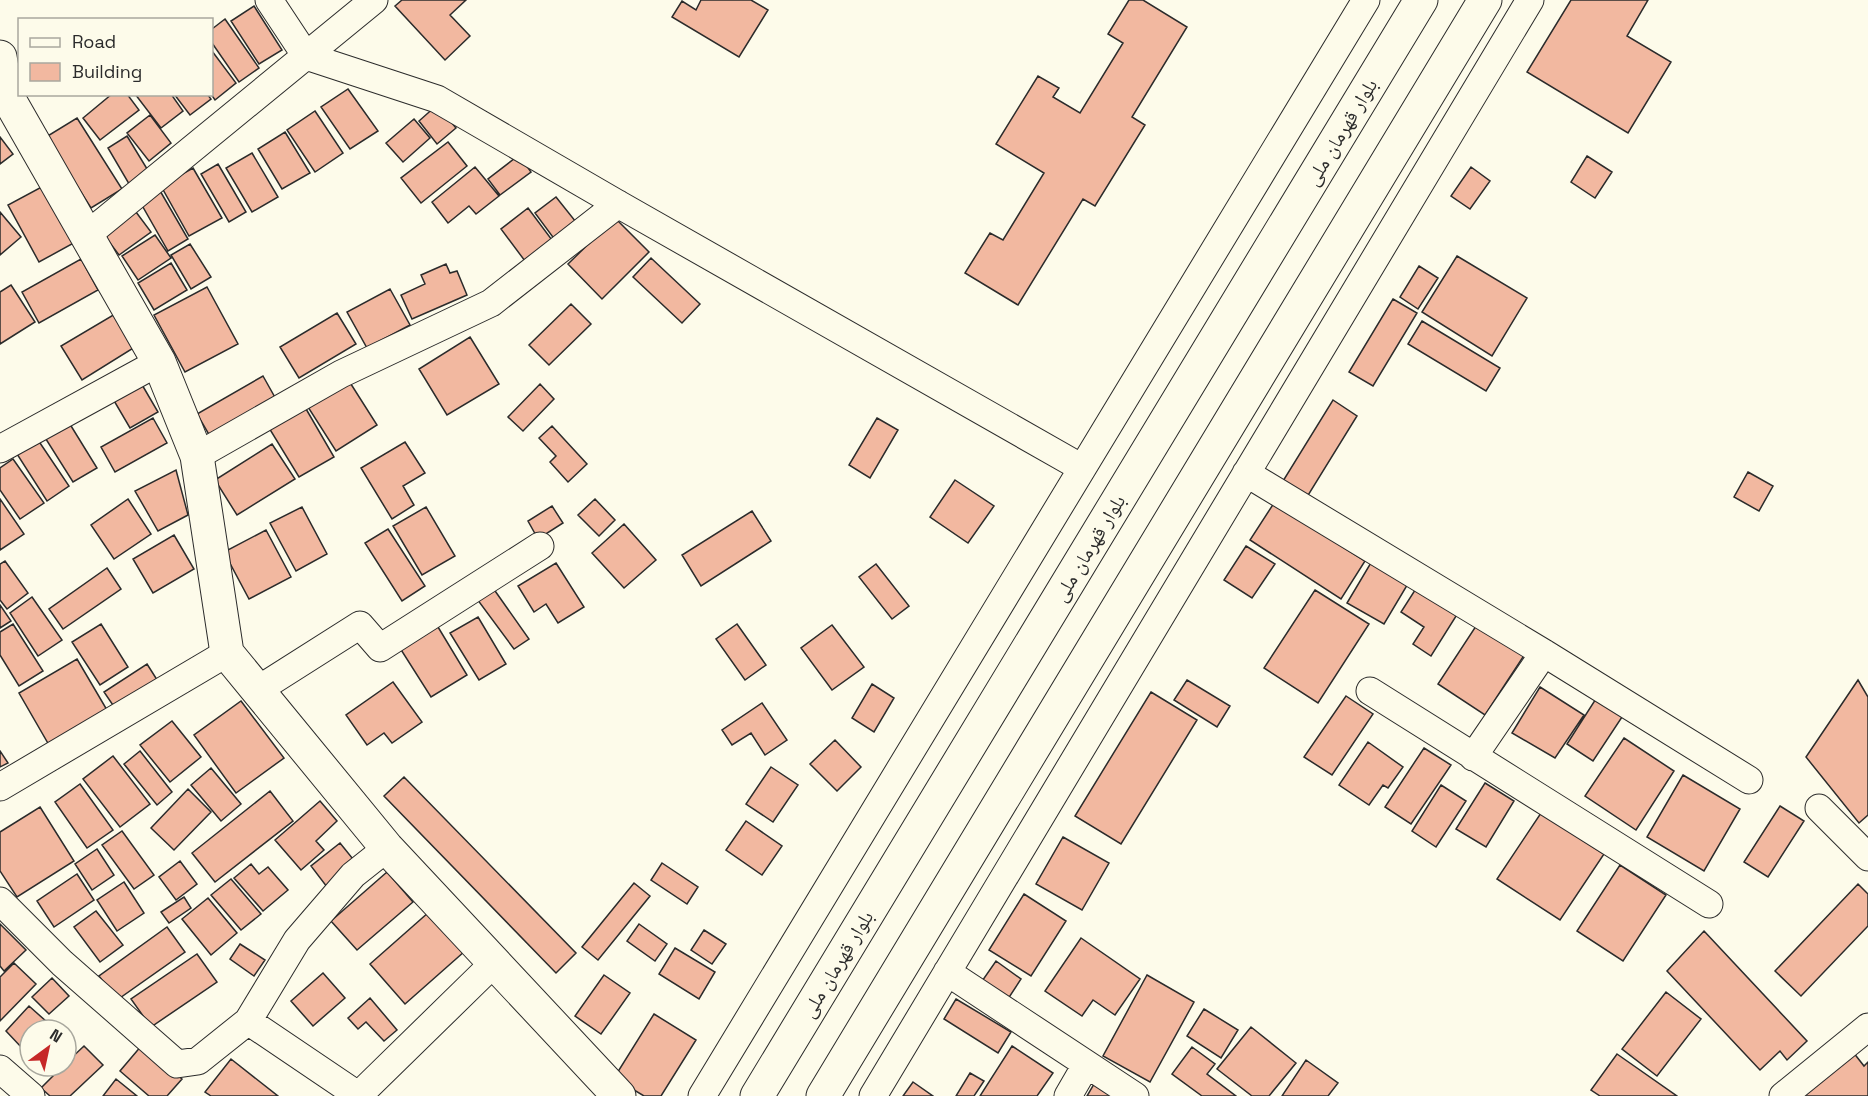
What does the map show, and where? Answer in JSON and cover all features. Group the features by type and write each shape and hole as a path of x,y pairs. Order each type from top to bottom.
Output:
{"main road":[{"name":"بلوار قهرمان ملی","path":"757,1096 1421,0"},
{"path":"823,1096 1485,0"},
{"path":"0,57 7,96 159,363 197,456 226,653 387,848 619,1096"}],"street":[{"path":"269,0 306,56 437,99 1082,468"},
{"path":"87,235 374,0"},
{"path":"702,1096 1366,0"},
{"path":"875,1095 1530,0"},
{"path":"197,456 341,374 491,303 618,204"},
{"path":"0,449 159,363"},
{"path":"1246,473 1749,780"},
{"path":"256,691 360,625 380,648 540,546"},
{"path":"0,787 226,653"},
{"path":"1473,757 1544,653"},
{"path":"1370,691 1709,904"},
{"path":"1819,808 1868,857"},
{"path":"0,901 62,963 177,1064 198,1061 248,1021 297,940 352,875 387,848"},
{"path":"248,1021 358,1096 495,962"},
{"path":"947,972 1135,1096"},
{"path":"1783,1096 1868,1027"},
{"path":"1068,1096 1086,1065"},
{"path":"0,1069 31,1096"}],"building":[{"path":"402,0 466,0 450,15 470,36 445,60 395,6"},
{"path":"701,0 751,0 768,10 739,57 672,17 682,1 696,10"},
{"path":"1129,0 1143,0 1187,27 1132,117 1145,125 1095,206 1083,199 1018,305 965,273 990,233 1003,240 1044,173 996,144 1038,76 1059,88 1053,97 1080,113 1123,43 1108,34"},
{"path":"1571,0 1648,0 1627,36 1671,62 1628,133 1527,72"},
{"path":"254,6 282,50 259,64 231,21"},
{"path":"225,19 259,68 239,82 213,44 213,28"},
{"path":"213,52 236,83 215,100 212,96"},
{"path":"348,89 378,131 350,149 321,107"},
{"path":"110,96 128,96 139,110 100,140 83,118"},
{"path":"137,96 172,96 183,111 161,128"},
{"path":"176,96 209,96 211,99 190,115"},
{"path":"437,105 456,128 437,144 419,121"},
{"path":"315,111 343,153 315,172 287,130"},
{"path":"150,115 171,143 149,161 127,133"},
{"path":"77,118 122,189 91,208 46,137"},
{"path":"414,119 430,138 403,162 386,143"},
{"path":"285,132 310,173 282,189 258,149"},
{"path":"127,136 152,177 132,189 108,148"},
{"path":"0,137 13,154 0,164"},
{"path":"448,142 467,166 421,203 401,178"},
{"path":"252,153 278,197 252,212 226,168"},
{"path":"519,155 531,172 500,195 488,179"},
{"path":"1587,156 1612,172 1595,198 1571,182"},
{"path":"218,164 246,212 229,222 201,174"},
{"path":"475,167 499,196 476,214 469,206 448,223 432,202"},
{"path":"1471,167 1490,181 1470,209 1451,196"},
{"path":"193,168 222,218 189,236 161,186"},
{"path":"49,183 81,239 39,262 8,205"},
{"path":"159,189 188,239 168,251 139,200"},
{"path":"556,197 580,227 558,244 535,213"},
{"path":"133,208 151,232 119,255 101,231"},
{"path":"528,208 555,244 528,265 501,229"},
{"path":"0,212 21,237 0,255"},
{"path":"615,218 649,252 602,299 568,264"},
{"path":"155,235 171,258 138,280 122,256"},
{"path":"190,244 211,277 191,289 171,255"},
{"path":"1457,256 1527,298 1492,356 1422,312"},
{"path":"651,258 700,304 682,323 633,277"},
{"path":"81,259 98,290 39,323 22,292"},
{"path":"171,263 187,290 154,310 138,283"},
{"path":"446,264 450,273 457,271 467,295 412,319 401,295 425,284 421,275"},
{"path":"1419,266 1438,278 1418,309 1400,297"},
{"path":"11,285 35,322 0,344 0,292"},
{"path":"207,287 238,344 185,372 154,315"},
{"path":"390,289 410,325 367,348 347,312"},
{"path":"1393,299 1417,313 1373,386 1349,372"},
{"path":"571,304 591,324 549,365 529,345"},
{"path":"337,313 356,344 299,378 280,347"},
{"path":"115,314 135,347 82,380 61,346"},
{"path":"1422,321 1500,368 1486,391 1408,344"},
{"path":"470,337 499,384 447,415 419,369"},
{"path":"263,376 277,401 211,438 197,414"},
{"path":"349,381 377,425 336,451 308,407"},
{"path":"141,383 158,412 130,428 113,399"},
{"path":"540,384 554,399 523,431 508,417"},
{"path":"1333,400 1357,416 1307,497 1283,481"},
{"path":"302,402 334,457 299,477 266,423"},
{"path":"153,418 167,443 115,472 101,447"},
{"path":"877,418 898,430 870,478 849,465"},
{"path":"68,421 97,468 73,482 44,436"},
{"path":"552,426 587,464 568,482 550,462 556,456 539,438"},
{"path":"38,440 69,486 47,501 17,454"},
{"path":"405,442 425,473 403,486 414,505 392,519 361,468"},
{"path":"272,444 295,479 237,515 215,480"},
{"path":"13,459 44,503 20,519 0,490 0,468"},
{"path":"176,470 188,515 158,531 135,491"},
{"path":"1748,472 1773,486 1759,511 1734,497"},
{"path":"955,480 994,506 968,543 930,517"},
{"path":"0,499 24,534 0,550"},
{"path":"128,499 151,534 114,559 91,525"},
{"path":"595,499 615,520 599,536 578,515"},
{"path":"1274,503 1365,561 1341,599 1250,540"},
{"path":"552,506 563,523 538,539 528,521"},
{"path":"302,507 327,554 296,571 270,523"},
{"path":"426,507 455,556 422,575 393,526"},
{"path":"752,511 771,541 701,586 682,555"},
{"path":"624,524 656,560 624,588 592,553"},
{"path":"388,529 425,586 402,601 365,543"},
{"path":"266,530 291,577 249,599 224,552"},
{"path":"174,535 194,569 153,593 133,559"},
{"path":"1246,546 1275,564 1252,598 1224,580"},
{"path":"5,561 28,593 7,609 0,600 0,564"},
{"path":"1372,561 1409,582 1384,624 1347,603"},
{"path":"556,563 584,607 558,623 546,604 534,612 518,586"},
{"path":"876,564 909,606 892,619 859,577"},
{"path":"107,568 121,589 63,629 49,609"},
{"path":"1417,587 1458,613 1431,656 1413,644 1424,627 1401,612"},
{"path":"493,588 529,639 514,649 477,599"},
{"path":"1315,590 1369,624 1318,703 1264,668"},
{"path":"32,597 62,640 38,656 10,613"},
{"path":"0,605 11,621 0,628"},
{"path":"478,617 506,664 479,680 450,633"},
{"path":"435,622 467,675 431,697 398,645"},
{"path":"1478,623 1525,654 1485,715 1438,684"},
{"path":"13,624 43,671 19,686 0,655 0,632"},
{"path":"101,624 128,667 100,685 72,642"},
{"path":"737,624 766,665 745,680 716,639"},
{"path":"832,625 864,667 832,690 801,648"},
{"path":"77,659 107,710 49,745 19,693"},
{"path":"147,664 161,686 119,714 104,692"},
{"path":"1187,680 1230,706 1217,727 1174,700"},
{"path":"1858,680 1868,697 1868,815 1859,823 1806,757"},
{"path":"393,682 422,722 392,743 384,733 367,745 346,715"},
{"path":"872,684 894,698 874,732 852,718"},
{"path":"1540,687 1584,715 1555,758 1512,733"},
{"path":"1151,692 1197,720 1121,844 1075,816"},
{"path":"1599,694 1626,711 1593,761 1567,744"},
{"path":"1346,696 1373,714 1332,775 1304,757"},
{"path":"241,701 284,758 236,793 194,735"},
{"path":"762,703 787,740 765,755 751,733 732,745 722,730"},
{"path":"172,721 201,757 170,782 140,745"},
{"path":"1624,738 1674,771 1636,830 1585,796"},
{"path":"835,740 861,767 837,791 810,764"},
{"path":"1368,742 1403,767 1388,788 1383,785 1369,805 1339,785"},
{"path":"1424,748 1451,765 1411,824 1385,807"},
{"path":"0,751 8,763 0,767"},
{"path":"140,751 172,792 157,805 124,764"},
{"path":"113,756 150,804 120,827 83,779"},
{"path":"771,767 798,785 773,822 746,804"},
{"path":"211,768 241,804 221,821 191,785"},
{"path":"1683,775 1740,809 1704,871 1647,837"},
{"path":"404,777 576,953 556,973 384,796"},
{"path":"1485,783 1514,801 1486,847 1456,829"},
{"path":"80,784 113,830 87,848 55,802"},
{"path":"1441,785 1466,801 1436,847 1412,831"},
{"path":"188,789 211,812 174,850 151,828"},
{"path":"270,791 293,821 215,882 192,853"},
{"path":"320,801 337,821 316,841 324,850 301,870 275,840"},
{"path":"1780,806 1804,821 1768,877 1744,862"},
{"path":"40,807 74,861 17,897 0,871 0,832"},
{"path":"1541,813 1604,854 1560,920 1497,879"},
{"path":"746,821 782,846 762,875 726,850"},
{"path":"122,831 154,875 134,889 102,845"},
{"path":"1063,837 1109,863 1082,910 1036,884"},
{"path":"340,843 357,864 327,887 311,866"},
{"path":"97,849 114,875 92,890 75,864"},
{"path":"180,861 197,884 176,900 159,877"},
{"path":"662,863 698,887 687,904 651,880"},
{"path":"251,864 259,874 268,867 288,890 263,911 234,878"},
{"path":"1620,865 1666,895 1623,961 1577,931"},
{"path":"387,872 413,902 357,950 331,921"},
{"path":"77,874 94,900 54,927 37,901"},
{"path":"231,879 261,914 241,930 211,895"},
{"path":"124,882 144,913 117,931 97,900"},
{"path":"634,883 650,896 598,960 582,947"},
{"path":"1858,884 1868,894 1868,926 1801,996 1775,971"},
{"path":"1024,894 1066,921 1031,976 989,950"},
{"path":"184,897 191,908 169,923 161,912"},
{"path":"208,898 237,933 211,955 182,919"},
{"path":"96,911 123,945 100,962 74,927"},
{"path":"429,912 465,951 405,1004 370,964"},
{"path":"0,924 26,950 4,971 0,966"},
{"path":"639,924 667,944 655,961 627,941"},
{"path":"167,927 185,952 117,1000 99,976"},
{"path":"704,930 726,944 712,964 691,950"},
{"path":"1704,931 1807,1041 1787,1060 1780,1051 1760,1070 1667,971"},
{"path":"1081,938 1140,979 1115,1015 1093,1000 1082,1016 1045,991"},
{"path":"240,944 265,960 254,976 230,959"},
{"path":"675,948 715,972 699,999 659,974"},
{"path":"197,954 217,982 151,1027 131,999"},
{"path":"996,961 1021,979 1006,1002 980,984"},
{"path":"14,963 36,984 0,1021 0,977"},
{"path":"323,973 345,998 313,1026 291,1001"},
{"path":"604,975 630,993 601,1034 575,1016"},
{"path":"1147,975 1194,1002 1150,1082 1103,1056"},
{"path":"52,978 69,996 49,1014 32,997"},
{"path":"1666,992 1701,1019 1657,1076 1622,1049"},
{"path":"370,998 397,1030 384,1041 366,1022 358,1029 348,1018"},
{"path":"956,999 1011,1032 998,1053 944,1019"},
{"path":"29,1006 42,1018 18,1018 18,1044 6,1031"},
{"path":"1204,1009 1238,1030 1221,1058 1187,1036"},
{"path":"654,1014 696,1040 661,1096 644,1096 614,1078"},
{"path":"1251,1027 1296,1063 1269,1096 1252,1096 1217,1069"},
{"path":"142,1045 182,1079 167,1096 149,1096 120,1071"},
{"path":"84,1046 103,1065 70,1096 50,1096 41,1088 51,1078 78,1078 78,1052"},
{"path":"1012,1046 1053,1073 1037,1096 980,1096"},
{"path":"1192,1047 1215,1064 1207,1074 1236,1096 1202,1096 1172,1074"},
{"path":"1853,1052 1864,1066 1868,1062 1868,1096 1799,1096"},
{"path":"1617,1054 1677,1096 1600,1096 1591,1090"},
{"path":"231,1059 278,1096 211,1096 205,1092"},
{"path":"1306,1060 1338,1083 1328,1096 1282,1096"},
{"path":"970,1073 984,1081 974,1096 956,1096"},
{"path":"116,1079 137,1096 103,1096"},
{"path":"913,1082 933,1096 903,1096"},
{"path":"1094,1084 1111,1096 1087,1096"}]}
